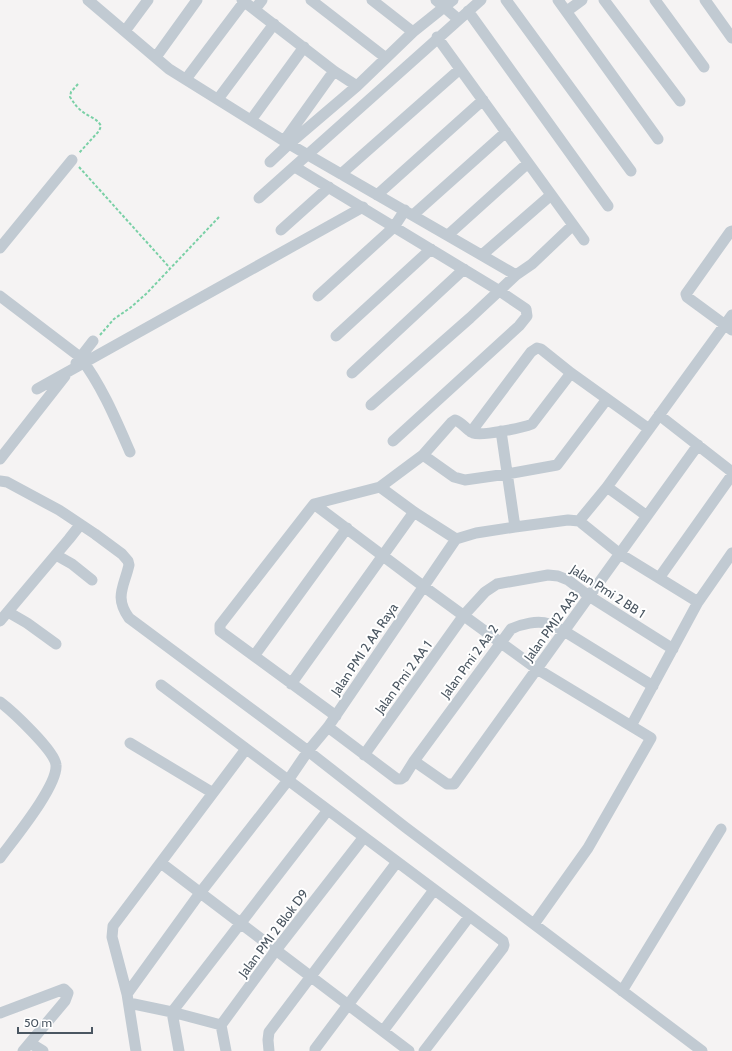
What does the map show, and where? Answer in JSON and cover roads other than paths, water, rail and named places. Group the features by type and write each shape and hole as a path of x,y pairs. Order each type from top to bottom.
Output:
{"street":[{"path":"125,31 148,0"},
{"path":"156,57 197,0"},
{"path":"255,9 262,0"},
{"path":"311,0 386,58"},
{"path":"372,0 413,32"},
{"path":"258,198 295,167 437,37 481,0"},
{"path":"506,0 631,171"},
{"path":"558,0 658,139"},
{"path":"567,11 582,0"},
{"path":"604,0 680,101"},
{"path":"655,0 704,67"},
{"path":"705,0 732,38"},
{"path":"186,79 243,1 334,71 357,86"},
{"path":"95,2 125,31 156,57 186,79 286,142 516,275"},
{"path":"286,142 357,86 444,2 458,19"},
{"path":"468,11 608,206"},
{"path":"218,99 274,24"},
{"path":"437,37 584,240"},
{"path":"250,120 304,47"},
{"path":"341,174 460,69"},
{"path":"270,162 286,142 334,71"},
{"path":"377,195 483,100"},
{"path":"318,296 409,212 506,132"},
{"path":"0,248 72,160"},
{"path":"448,235 528,163"},
{"path":"295,167 464,269 526,309 527,316 519,326 393,441"},
{"path":"281,230 329,187"},
{"path":"482,254 551,195"},
{"path":"37,389 363,208"},
{"path":"371,405 470,318 498,290 532,264 573,225"},
{"path":"728,327 687,298 686,294 732,231"},
{"path":"336,336 431,249"},
{"path":"352,373 464,269"},
{"path":"0,296 80,357 89,368 110,408 130,452"},
{"path":"579,521 607,487 659,415 728,327 732,315"},
{"path":"0,459 93,341"},
{"path":"471,432 534,349 538,348 649,429"},
{"path":"336,716 220,631 220,625 314,504 380,487 423,455 455,420 471,432 477,434 501,431 532,424 571,373"},
{"path":"423,455 454,477 465,480 556,465 607,399"},
{"path":"659,415 732,473 659,578"},
{"path":"501,431 515,526"},
{"name":"Jalan PMI2 AA3","path":"414,761 447,784 454,784 698,445"},
{"path":"0,481 7,482 41,500 95,534 128,560 130,565 123,587 121,605 129,618 308,751 405,827 702,1051"},
{"path":"380,487 414,512 456,539 476,533 515,526 568,520 579,521 620,554 698,602"},
{"path":"607,487 647,516"},
{"path":"314,504 537,669 651,738 588,848 534,924"},
{"path":"291,684 414,512"},
{"path":"0,621 80,525"},
{"path":"254,656 347,528"},
{"name":"Jalan PMI 2 AA Raya","path":"128,998 200,893 336,716 456,539"},
{"path":"631,726 698,602 732,553"},
{"path":"56,555 72,564 92,580"},
{"name":"Jalan Pmi 2 BB 1","path":"464,615 485,592 497,584 548,575 558,576 568,580 589,596 673,650"},
{"path":"8,612 27,623 56,644"},
{"name":"Jalan Pmi 2 AA 1","path":"364,755 464,615"},
{"name":"Jalan Pmi 2 Aa 2","path":"364,755 397,779 404,778 414,761 500,642 511,629 517,626 542,622 550,624 564,631 653,686"},
{"path":"161,685 503,941 503,948 424,1051"},
{"path":"0,702 21,720 46,747 53,756 56,765 50,787 2,850"},
{"path":"328,727 364,755"},
{"path":"130,743 213,793"},
{"path":"136,1051 128,998 112,937 113,926 246,749"},
{"path":"179,1051 172,1012 328,810"},
{"path":"622,991 721,829"},
{"name":"Jalan PMI 2 Blok D9","path":"221,1025 276,950 364,837"},
{"path":"269,1051 269,1032 397,862"},
{"path":"161,863 409,1051"},
{"path":"315,1051 434,890"},
{"path":"383,1031 469,916"},
{"path":"0,1013 64,989 68,995 65,1001 26,1047 43,1051"},
{"path":"128,998 221,1025 226,1051"}]}
